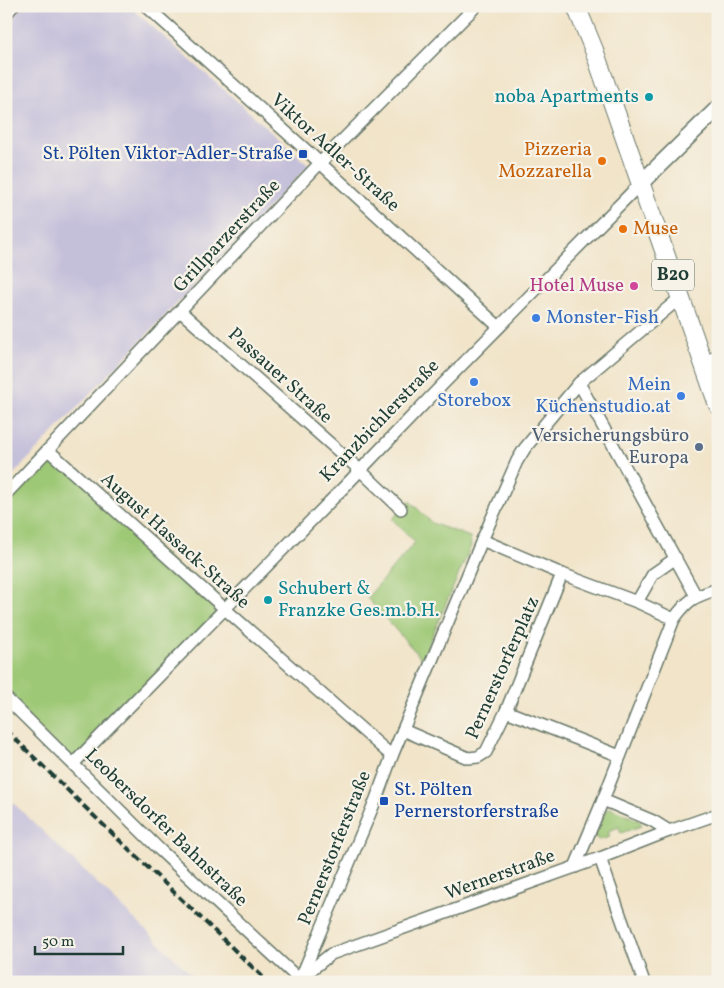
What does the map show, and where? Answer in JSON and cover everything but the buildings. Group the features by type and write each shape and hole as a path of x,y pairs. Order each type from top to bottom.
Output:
{"main road":[{"name":"B20","path":"576,6 594,50 718,405"}],"street":[{"path":"6,14 13,6"},
{"name":"Viktor Adler-Straße","path":"146,6 499,327"},
{"name":"Grillparzerstraße","path":"6,494 320,163 476,6"},
{"name":"Kranzbichlerstraße","path":"74,764 499,327 718,108"},
{"path":"403,730 482,540 517,461 525,448 579,383 681,297"},
{"name":"Passauer Straße","path":"180,311 360,470 401,509"},
{"path":"704,366 718,354"},
{"path":"579,383 696,596"},
{"name":"August Hassack-Straße","path":"48,450 392,756"},
{"path":"482,540 562,574 637,602 674,619"},
{"path":"637,602 653,574 676,558"},
{"name":"Pernerstorferplatz","path":"403,730 468,758 478,757 486,752 506,711 562,574"},
{"path":"575,867 674,619 683,606 696,596 718,589"},
{"name":"Leobersdorfer Bahnstraße","path":"6,698 161,851 301,981"},
{"path":"506,711 620,756"},
{"name":"Pernerstorferstraße","path":"301,981 403,730"},
{"path":"603,800 653,821 669,831"},
{"name":"Wernerstraße","path":"301,981 331,954 600,858 669,831 716,819"},
{"path":"600,858 644,982"}],"shaded area":[{"path":"23,6 129,6 309,165 6,482 6,25"},
{"path":"6,796 150,934 199,982 6,982"}],"green space":[{"path":"48,450 225,609 74,763 6,698 6,494"},
{"path":"410,501 432,523 470,537 471,546 422,659 367,598 415,542 392,519"},
{"path":"610,808 638,820 641,826 621,833 619,827 608,831 610,837 599,840 595,836 605,812"}],"railway":[{"path":"6,730 268,982"}],"place":[{"name":"noba Apartments","path":"649,97"},
{"name":"St. Pölten Viktor-Adler-Straße","path":"303,154"},
{"name":"Pizzeria Mozzarella","path":"602,161"},
{"name":"Muse","path":"623,229"},
{"name":"Hotel Muse","path":"634,286"},
{"name":"Monster-Fish","path":"536,318"},
{"name":"Storebox","path":"474,382"},
{"name":"Mein Küchenstudio.at","path":"681,396"},
{"name":"Versicherungsbüro Europa","path":"699,447"},
{"name":"Schubert & Franzke Ges.m.b.H.","path":"268,600"},
{"name":"St. Pölten Pernerstorferstraße","path":"384,801"}]}
